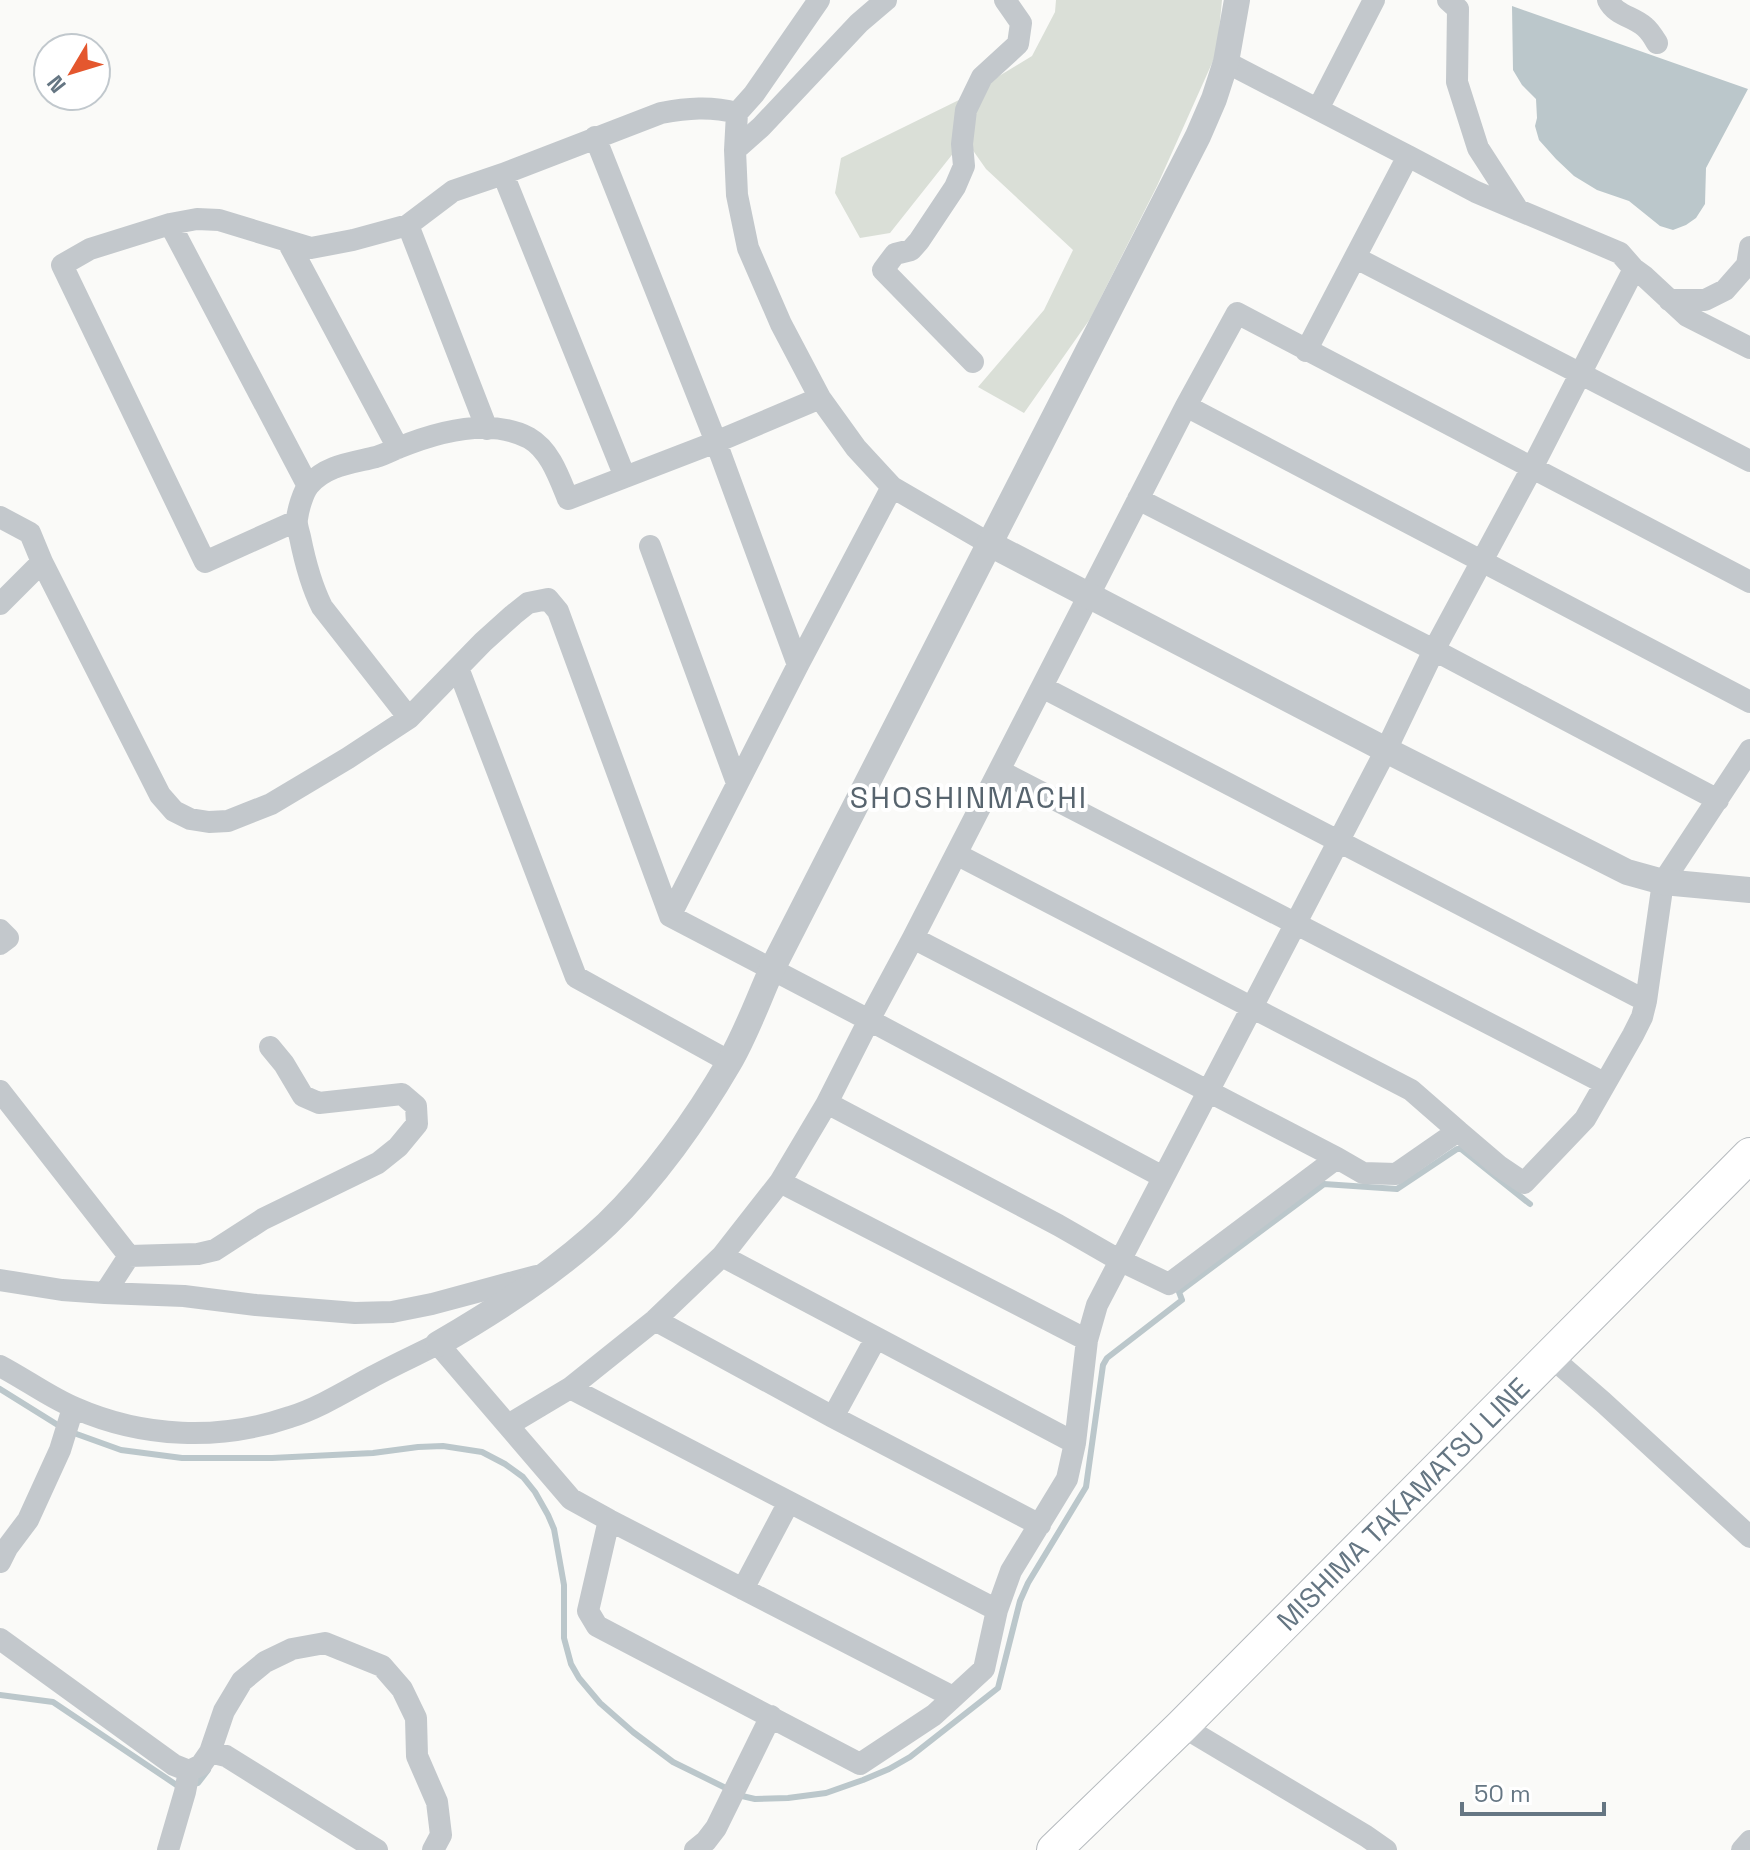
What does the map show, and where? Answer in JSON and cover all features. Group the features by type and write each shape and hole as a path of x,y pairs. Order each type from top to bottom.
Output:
{"main road":[{"name":"MISHIMA TAKAMATSU LINE","path":"1054,1850 1182,1726 1750,1155"}],"street":[{"path":"819,0 754,94 737,113 737,195 748,248 781,324 820,398 856,448 892,487 990,544 1627,872 1663,882 1750,890"},
{"path":"735,150 761,127 859,23 886,0"},
{"path":"973,362 883,270 895,254 911,250 919,241 955,187 964,166 962,144 966,110 982,77 1018,44 1021,23 1005,0"},
{"path":"0,1366 69,1423 106,1420 146,1430 177,1433 235,1431 262,1426 328,1401 438,1344 502,1305 549,1273 600,1230 626,1203 679,1139 730,1062 772,969 1198,136 1226,62 1237,0"},
{"path":"1318,109 1374,0"},
{"path":"1448,0 1458,9 1457,82 1478,148 1518,210"},
{"path":"1608,0 1619,13 1647,28 1657,43"},
{"path":"1226,62 1476,192 1620,253 1687,316 1750,348"},
{"path":"296,521 205,562 62,265 90,249 170,224 197,219 219,220 311,248 353,240 408,225 453,191 661,113 689,108 719,108 737,113"},
{"path":"595,137 716,442 798,665"},
{"path":"1306,351 1408,156"},
{"path":"503,174 625,477"},
{"path":"170,224 308,486"},
{"path":"408,225 487,429"},
{"path":"288,242 398,448"},
{"path":"1669,300 1705,300 1725,290 1747,265 1750,247"},
{"path":"1356,258 1750,461"},
{"path":"609,1520 588,1611 597,1626 860,1764 934,1715 984,1669 997,1610 1011,1571 1067,1479 1075,1443 1087,1340 1097,1305 1634,269"},
{"path":"508,1425 570,1388 655,1320 722,1256 780,1182 827,1103 1186,406 1237,313 1750,582"},
{"path":"409,718 322,607 312,587 296,521 308,486 338,465 379,456 458,430 508,429 532,440 547,454 568,499 820,398"},
{"path":"1186,406 1750,702"},
{"path":"670,916 892,487"},
{"path":"1138,499 1718,800"},
{"path":"0,517 30,533 160,795 174,811 190,819 209,822 228,821 271,804 409,718 513,615 528,603 548,599 558,611 670,916 1163,1177"},
{"path":"650,546 737,783"},
{"path":"0,604 42,562"},
{"path":"458,668 576,977 730,1062"},
{"path":"1042,687 1646,1001"},
{"path":"956,854 1411,1090 1499,1166 1524,1183 1585,1119 1642,1017 1663,882 1750,750"},
{"path":"1000,771 1604,1083"},
{"path":"0,930 8,938 0,944"},
{"path":"913,938 1363,1173 1396,1174 1458,1131"},
{"path":"129,1256 198,1254 215,1250 263,1219 378,1163 398,1147 417,1124 416,1106 402,1094 319,1103 303,1096 270,1047"},
{"path":"0,1091 129,1256"},
{"path":"827,1103 1169,1284 1337,1158"},
{"path":"780,1182 1087,1340"},
{"path":"105,1293 129,1256"},
{"path":"722,1256 1075,1443"},
{"path":"1,1278 62,1290 184,1296 326,1312 392,1312 447,1301 549,1273"},
{"path":"655,1320 1040,1525"},
{"path":"833,1417 876,1338"},
{"path":"438,1344 571,1499 953,1697"},
{"path":"1550,1356 1750,1537"},
{"path":"570,1388 997,1610"},
{"path":"0,1562 28,1520 69,1423"},
{"path":"743,1589 789,1502"},
{"path":"0,1639 174,1765 187,1781"},
{"path":"168,1850 187,1781 210,1752 224,1711 242,1681 265,1662 292,1649 325,1643 382,1666 402,1689 416,1718 417,1756 437,1802 441,1835 433,1850"},
{"path":"695,1850 716,1828 771,1716"},
{"path":"1182,1726 1386,1850"},
{"path":"210,1752 226,1756 377,1850"},
{"path":"1742,1850 1750,1841"}],"shaded area":[{"path":"1056,0 1222,0 1217,52 1157,186 1090,319 1024,413 978,387 1044,310 1073,250 986,169 972,149 955,151 890,233 860,238 835,193 841,158 961,99 1032,56 1055,12"},
{"path":"1512,6 1748,89 1706,168 1705,204 1696,218 1673,230 1660,226 1629,201 1597,190 1574,176 1539,140 1535,126 1536,99 1513,70"}],"waterway":[{"path":"71,1432 121,1450 182,1458 272,1458 443,1446 482,1452 523,1477 548,1515 554,1529 564,1585 564,1638 571,1664 600,1703 673,1762 742,1796 755,1799 788,1798 826,1793 889,1769 910,1757 998,1688 1020,1601 1086,1487 1103,1365 1107,1358 1182,1300 1179,1292 1324,1184 1397,1189 1457,1149 1461,1149 1530,1204"},
{"path":"0,1389 61,1427"},
{"path":"0,1695 53,1702 178,1786 198,1783 208,1770"}],"district":[{"name":"SHOSHINMACHI","path":"969,797"}]}
